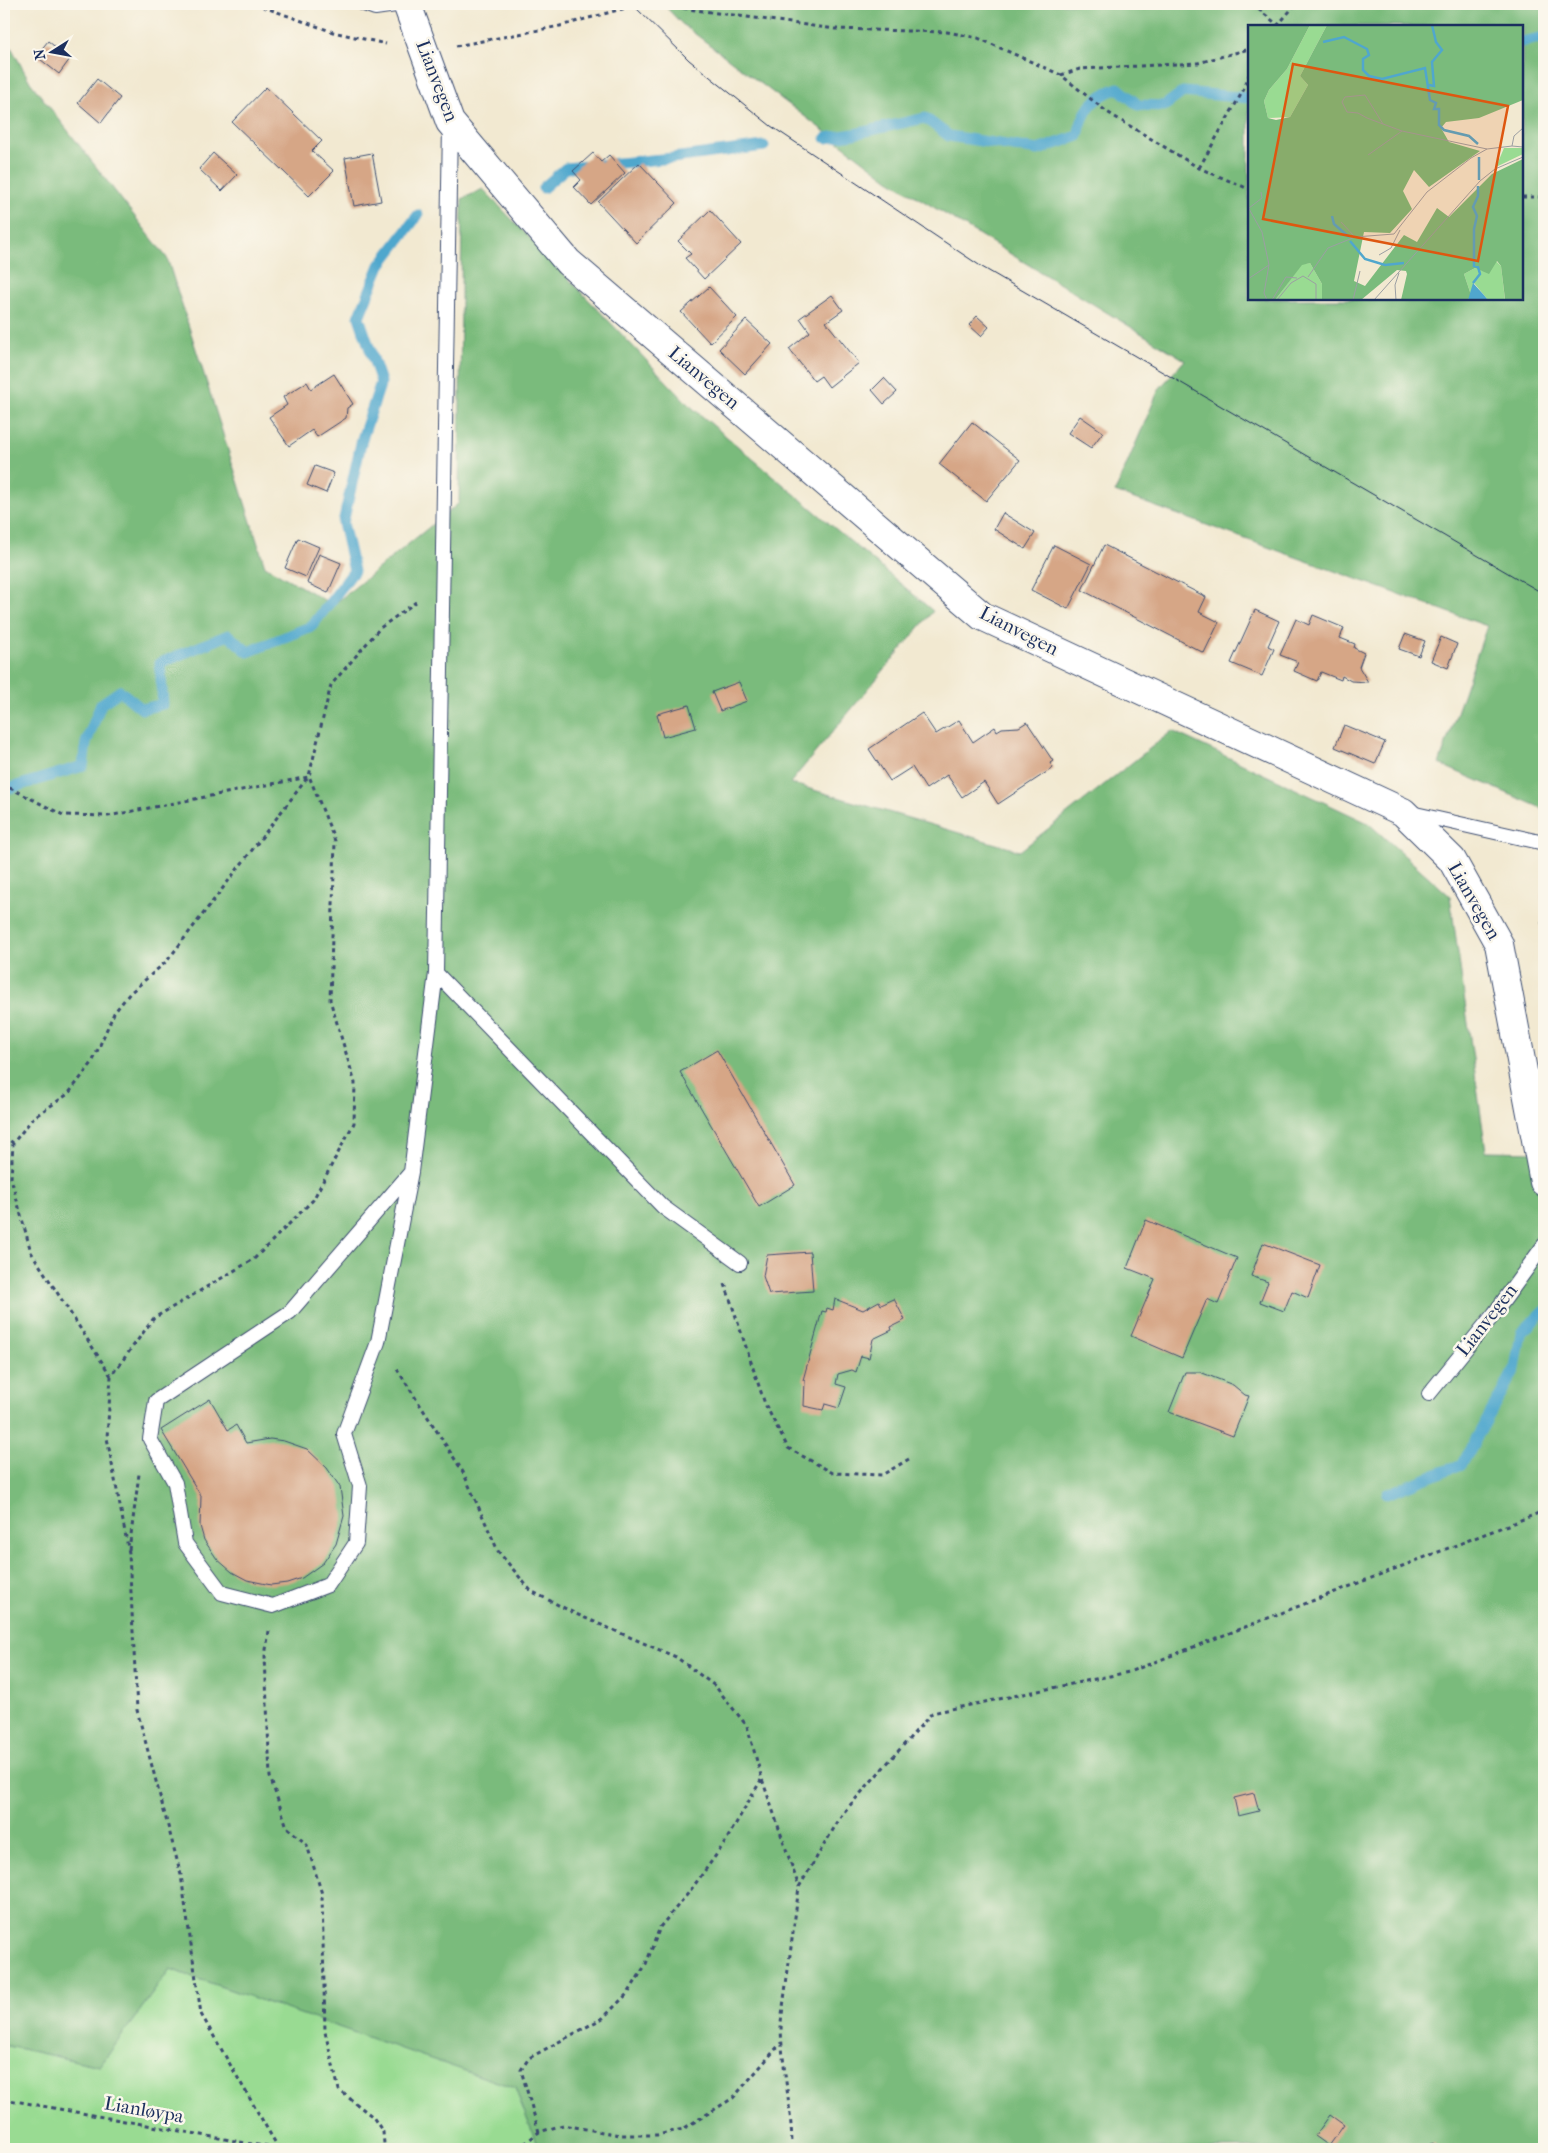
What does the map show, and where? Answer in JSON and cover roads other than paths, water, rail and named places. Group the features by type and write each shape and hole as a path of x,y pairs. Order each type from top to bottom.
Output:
{"street":[{"name":"Lianvegen","path":"407,4 450,122 568,262 982,616 1403,812 1452,860 1499,944 1544,1182"}],"lane":[{"path":"364,4 375,8 403,4"},
{"path":"411,1172 290,1312 156,1401 150,1439 175,1483 185,1543 222,1593 273,1606 328,1584 356,1543 360,1486 344,1434 378,1342 411,1172 436,973 450,122"},
{"path":"1403,812 1544,843"},
{"path":"436,973 663,1207 740,1263"},
{"name":"Lianvegen","path":"1429,1394 1494,1314 1544,1245"}],"waterway":[{"path":"1523,42 1544,37"},
{"path":"826,138 854,134 925,118 949,136 1038,150 1078,136 1083,119 1090,106 1102,96 1118,88 1138,105 1164,106 1183,92 1248,98"},
{"path":"543,188 566,168 673,158 764,146"},
{"path":"4,790 83,766 86,743 101,704 120,691 142,709 163,704 160,663 228,635 248,652 312,626 354,571 343,523 362,439 381,382 359,317 380,265 418,215"},
{"path":"1387,1494 1462,1464 1515,1369 1521,1333 1544,1311"}],"tram line":[{"path":"632,4 689,60 771,126 982,267 1544,594"}]}
